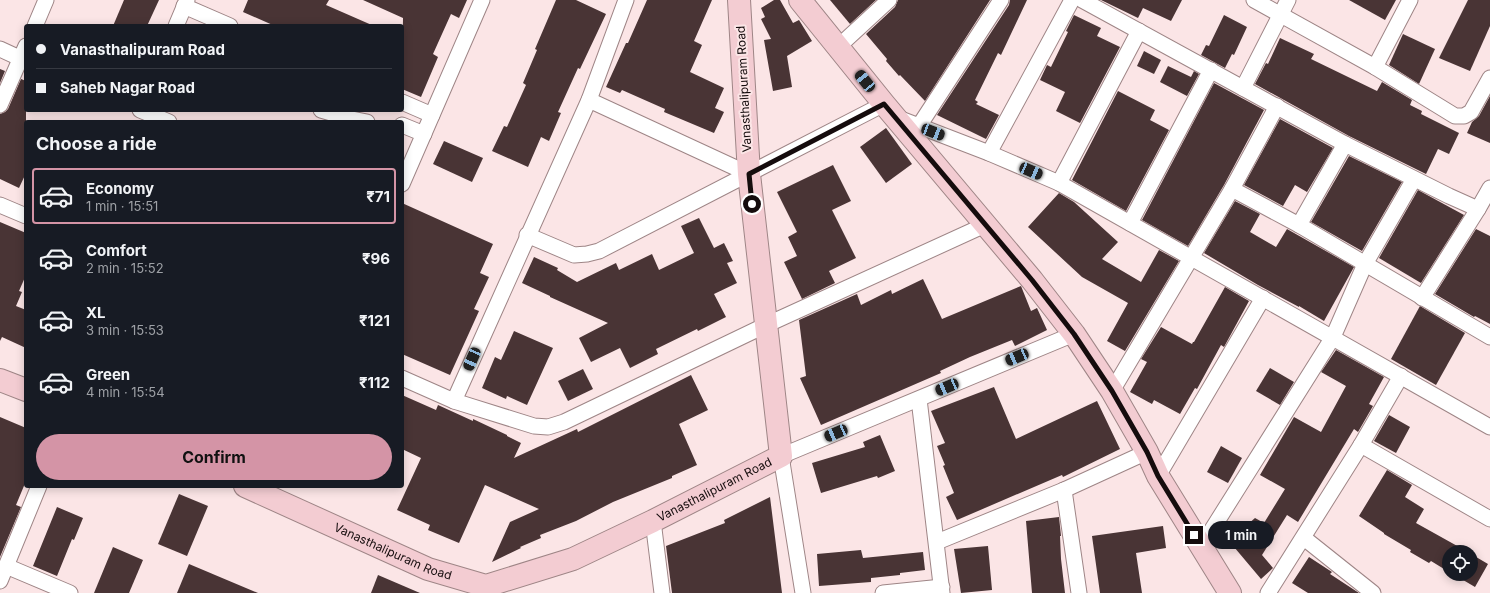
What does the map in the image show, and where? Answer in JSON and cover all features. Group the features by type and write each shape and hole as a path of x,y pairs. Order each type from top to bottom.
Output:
{"street":[{"path":"36,24 46,0"},
{"path":"404,179 482,0"},
{"path":"454,401 527,235 589,100 626,0"},
{"name":"Vanasthalipuram Road","path":"255,488 271,491 428,569 481,590 573,559 653,521 781,456 749,174 739,0"},
{"path":"800,0 889,110 1032,280 1074,334 1112,391 1147,452 1158,476 1230,593"},
{"path":"838,47 888,0"},
{"path":"919,126 1001,0"},
{"path":"990,153 1072,0"},
{"path":"1082,0 1345,144 1478,209"},
{"path":"1254,0 1375,67 1455,116 1464,116 1471,112 1489,84"},
{"path":"1243,88 1288,0"},
{"path":"1375,67 1410,0"},
{"path":"177,24 185,3 226,24"},
{"path":"1059,182 1139,31"},
{"path":"0,49 24,55 0,106"},
{"path":"1130,223 1211,70"},
{"path":"589,100 749,174"},
{"path":"404,103 432,115"},
{"path":"1112,391 1232,189 1277,106"},
{"path":"527,235 574,255 599,251 749,174 889,110"},
{"path":"889,110 919,126 990,153 1059,182 1490,426"},
{"path":"146,112 164,120"},
{"path":"328,112 357,120"},
{"path":"404,126 424,134"},
{"path":"1299,225 1345,144"},
{"path":"1201,547 1333,337 1365,264 1414,179"},
{"path":"1422,298 1490,188"},
{"path":"1232,189 1299,225 1422,298 1489,335"},
{"path":"0,205 24,215"},
{"path":"404,379 454,401 534,426 548,427 564,422 766,326 985,225"},
{"path":"1158,476 1263,298"},
{"path":"803,593 781,456 1074,334"},
{"path":"1268,593 1362,445 1401,376"},
{"path":"0,380 24,389"},
{"path":"883,593 942,590 919,399"},
{"path":"1362,445 1490,519"},
{"path":"937,542 1064,490 1147,452"},
{"path":"0,582 38,488"},
{"path":"1064,490 1078,593"},
{"path":"653,521 662,593"},
{"path":"1304,538 1373,593"},
{"path":"6,566 70,593"}],"building":[{"path":"124,0 159,0 148,24 114,24"},
{"path":"248,0 329,0 326,5 369,24 270,24 243,12"},
{"path":"363,0 467,0 459,18 451,14 433,54 438,57 421,97 404,90 403,18"},
{"path":"556,0 576,0 606,14 580,69 578,68 558,112 561,113 549,141 541,137 528,167 492,151 504,126 507,127 526,85 523,83 537,50 535,49"},
{"path":"647,0 712,0 694,41 702,45 690,72 724,88 715,108 724,112 714,133 664,112 665,109 622,90 620,93 606,87"},
{"path":"774,0 780,0 793,23 799,20 812,41 787,56 792,87 773,91 764,40 771,39 761,19 765,17 761,8"},
{"path":"830,0 876,0 850,24"},
{"path":"898,0 990,0 925,101 900,75 899,76 866,34 895,7"},
{"path":"1010,0 1027,0 1001,55 998,53 975,100 978,102 976,104 999,115 986,139 937,115 1009,5"},
{"path":"1101,0 1182,0 1171,21 1143,8 1138,18"},
{"path":"1349,0 1396,0 1385,20"},
{"path":"1468,0 1490,0 1490,26 1470,71 1439,58"},
{"path":"1074,15 1101,28 1097,36 1120,47 1080,123 1056,111 1065,92 1040,80 1047,65 1051,67 1068,32 1066,31"},
{"path":"1224,15 1247,27 1234,55 1232,54 1225,68 1201,55 1206,45 1209,46"},
{"path":"1403,34 1435,49 1419,84 1389,65"},
{"path":"1280,38 1314,54 1311,59 1377,91 1382,82 1412,100 1410,105 1422,111 1421,114 1459,133 1449,154 1438,149 1426,174 1349,136 1255,84 1266,63 1268,64"},
{"path":"1144,51 1161,60 1154,74 1137,66"},
{"path":"1168,66 1191,77 1194,71 1199,74 1187,96 1160,82"},
{"path":"0,69 5,71 0,83"},
{"path":"21,79 24,80 24,112 26,112 26,120 24,120 24,177 19,188 0,179 0,114 8,109"},
{"path":"1214,83 1264,110 1224,185 1188,246 1142,220"},
{"path":"1118,91 1155,110 1150,120 1169,130 1126,211 1072,180"},
{"path":"1490,96 1490,143 1467,133 1472,122 1479,116"},
{"path":"1280,119 1333,148 1307,192 1295,185 1283,206 1244,185"},
{"path":"886,128 912,164 886,183 860,147"},
{"path":"444,141 483,158 472,182 433,164"},
{"path":"1349,156 1402,182 1362,251 1311,222"},
{"path":"833,165 851,201 832,210 856,258 829,271 835,283 802,299 784,262 797,256 788,237 797,232 777,192"},
{"path":"1418,190 1464,215 1421,283 1379,258"},
{"path":"1059,193 1074,202 1118,242 1102,259 1141,282 1159,250 1179,261 1125,351 1107,341 1128,303 1082,277 1028,227"},
{"path":"1235,201 1260,214 1250,232 1276,247 1287,229 1354,267 1324,321 1258,285 1204,253"},
{"path":"404,204 493,244 480,273 489,277 474,309 479,311 450,375 404,355"},
{"path":"699,218 714,248 724,243 733,261 727,263 737,283 714,294 726,317 656,349 658,354 630,368 620,348 591,362 579,338 608,323 522,283 534,257 558,268 557,270 577,282 616,263 619,270 652,254 659,270 694,253 681,226"},
{"path":"0,222 24,232 24,280 19,291 22,292 16,306 24,309 24,347 2,337 0,341"},
{"path":"1476,229 1490,236 1490,324 1475,316 1474,317 1435,294"},
{"path":"923,279 942,319 1021,286 1031,311 1037,308 1047,330 1015,346 1012,340 970,357 940,371 941,373 821,425 800,378 806,376 799,320 857,294 861,305 891,290 892,294"},
{"path":"1225,287 1249,301 1224,347 1221,345 1197,389 1195,388 1180,414 1154,400 1152,404 1130,392 1147,362 1141,359 1161,327 1192,344"},
{"path":"1420,306 1465,333 1436,385 1391,359"},
{"path":"514,331 553,348 527,405 507,396 506,399 482,388 495,357 501,360"},
{"path":"1336,350 1384,377 1369,404 1373,406 1358,432 1354,429 1298,522 1287,515 1262,555 1273,568 1261,579 1229,541 1255,518 1264,523 1285,489 1260,475 1294,417 1321,432 1346,386 1321,372"},
{"path":"1270,368 1294,382 1280,405 1256,391"},
{"path":"583,369 593,389 568,401 558,381"},
{"path":"691,375 708,410 679,424 697,465 672,476 672,478 613,502 576,521 540,535 541,538 492,562 510,522 539,509 485,485 459,543 428,530 430,525 397,510 421,458 404,450 404,396 436,410 438,405 507,435 521,443 514,458 577,429 578,432"},
{"path":"994,387 1016,439 1097,401 1120,449 1063,477 1062,475 957,520 946,497 954,493 937,446 945,443 931,411"},
{"path":"1389,415 1410,427 1396,453 1374,441"},
{"path":"0,417 24,427 24,486 16,505 21,507 0,557"},
{"path":"880,435 895,471 878,478 877,476 821,493 812,463 865,447 863,442"},
{"path":"1221,446 1242,458 1228,483 1207,472"},
{"path":"1387,470 1412,485 1405,497 1424,509 1416,523 1455,545 1442,545 1442,568 1431,561 1429,563 1410,552 1411,550 1384,534 1359,516"},
{"path":"179,494 208,506 187,556 158,544"},
{"path":"770,497 782,593 672,593 666,546 725,523 724,520"},
{"path":"57,507 83,518 74,540 72,539 57,576 33,566"},
{"path":"1059,517 1061,559 1065,593 1032,593 1026,521"},
{"path":"1163,526 1166,548 1136,553 1142,593 1100,593 1092,536"},
{"path":"988,546 992,590 961,593 954,549"},
{"path":"113,547 143,560 129,593 94,593"},
{"path":"861,550 863,558 923,552 925,570 900,573 900,575 871,578 871,582 819,586 817,554"},
{"path":"1309,557 1332,572 1330,574 1359,593 1308,593 1292,583"},
{"path":"1478,558 1488,564 1475,587 1465,581 1478,581"},
{"path":"189,564 258,593 177,593"},
{"path":"378,575 420,593 371,593"}],"route":[{"path":"752,204 749,174 884,104 1032,280 1074,334 1112,391 1147,452 1158,476 1194,535"}]}
